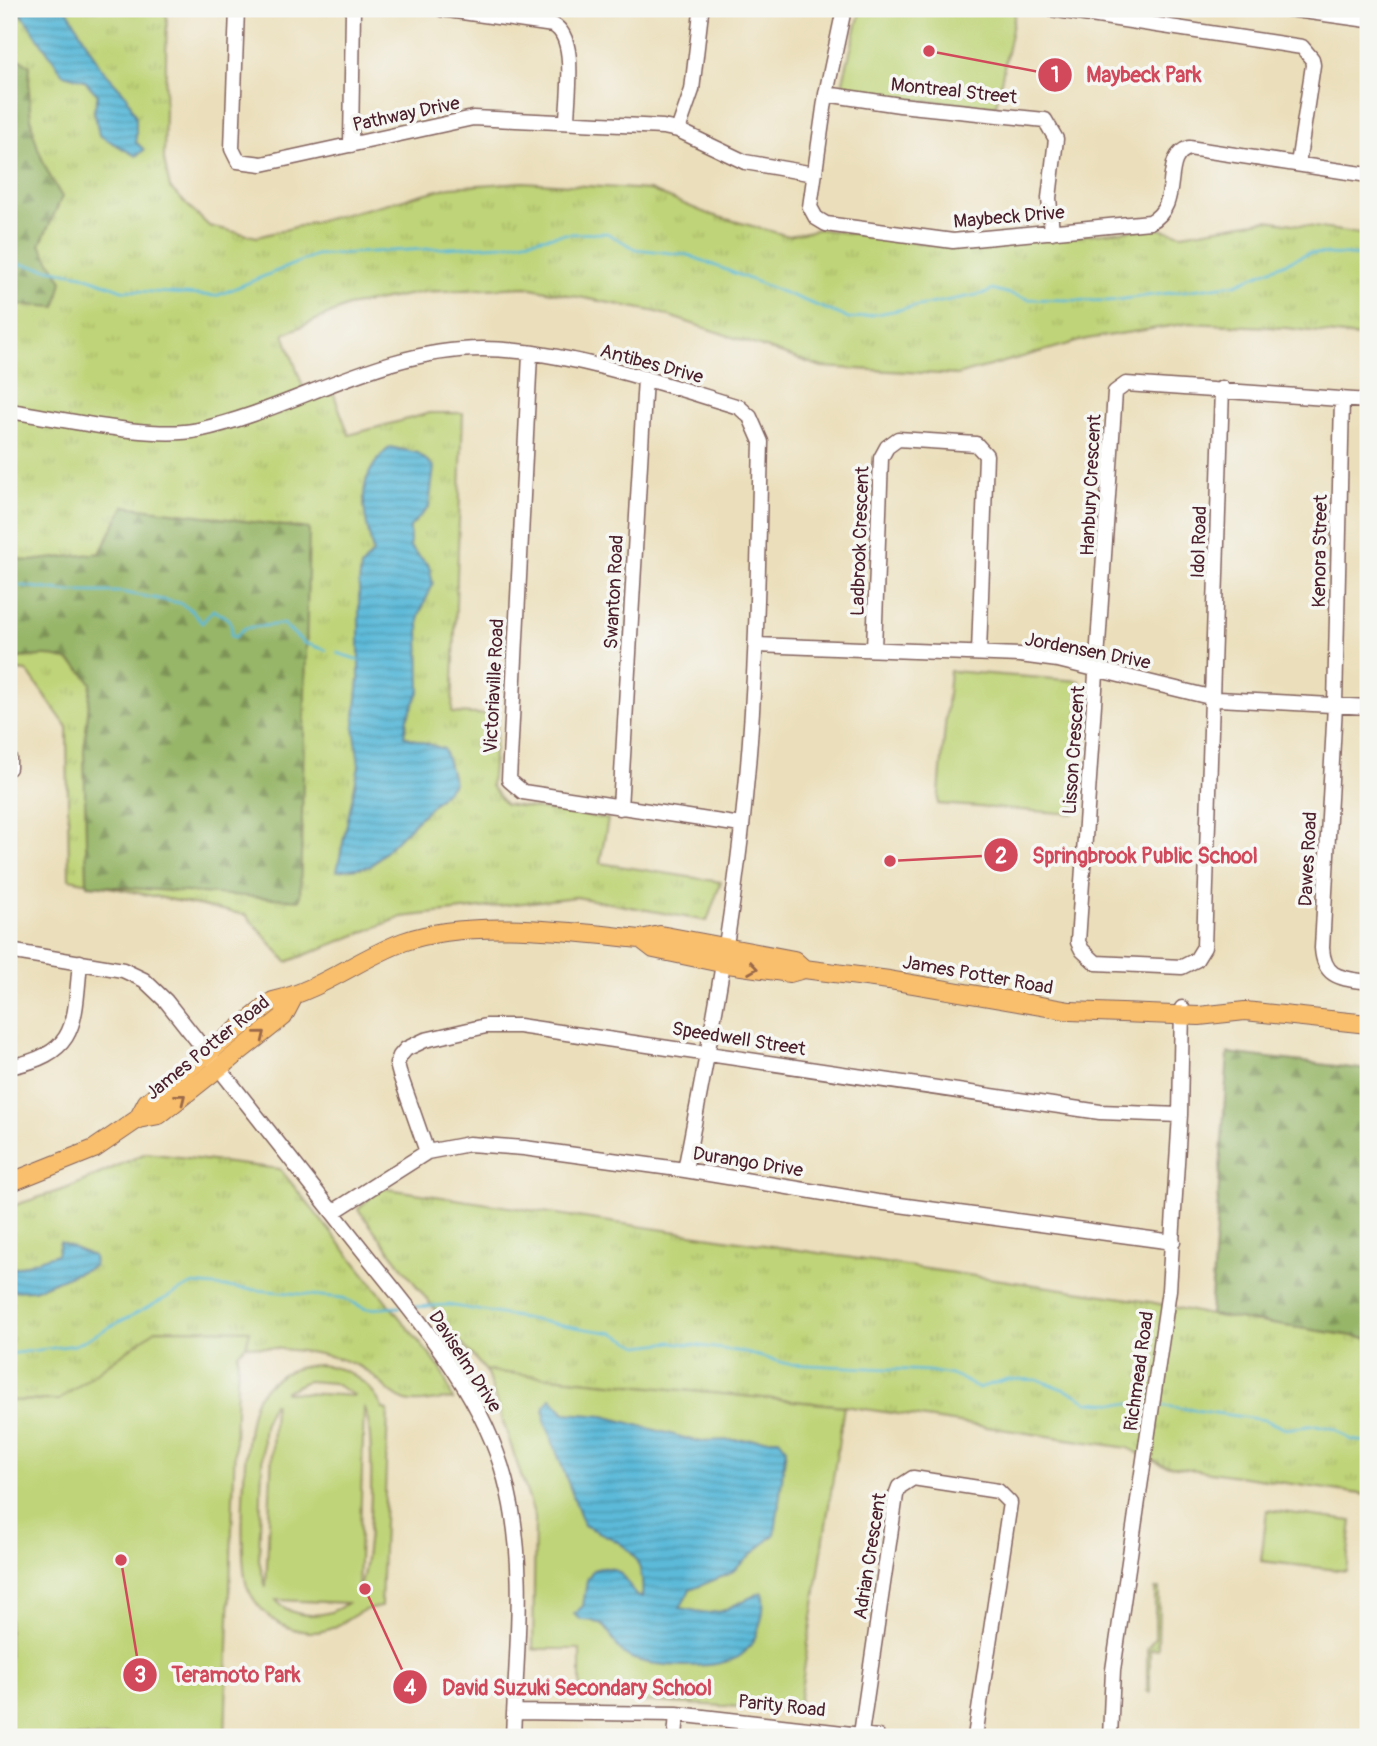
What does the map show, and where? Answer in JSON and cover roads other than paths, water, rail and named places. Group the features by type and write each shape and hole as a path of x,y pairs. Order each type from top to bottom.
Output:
{"main road":[{"name":"James Potter Road","path":"138,1119 147,1102 272,1002 293,996 363,958 396,945 452,933 527,928 641,939 660,935 722,956 794,960 804,970 888,980 1070,1010 1181,1012 1209,1016 1225,1012 1368,1024"},
{"name":"James Potter Road","path":"9,1183 94,1149 138,1119 159,1115 283,1017 293,996"}],"street":[{"name":"Pathway Drive","path":"237,9 232,149 238,161 262,164 460,120 567,122 644,125 678,130 745,162 814,174"},
{"path":"351,145 353,9"},
{"path":"441,9 552,25 564,32 568,46 567,122"},
{"name":"Maybeck Drive","path":"844,9 826,94 810,207 816,218 826,224 953,242 1150,222 1158,218 1168,206 1176,156 1185,149 1368,175"},
{"path":"1051,9 1302,47 1312,59 1313,65 1298,164"},
{"path":"1288,9 1368,20"},
{"path":"678,130 692,90 701,12"},
{"name":"Montreal Street","path":"826,94 1045,120 1056,139 1049,198 1052,232"},
{"name":"Antibes Drive","path":"9,411 171,434 200,429 368,369 419,356 481,349 530,354 645,378 739,407 758,429 761,442 756,645 741,825 708,1054 685,1170"},
{"name":"Victoriaville Road","path":"530,354 508,773 513,785 523,792 741,825"},
{"name":"Swanton Road","path":"620,808 645,378"},
{"name":"Hanbury Crescent","path":"1098,669 1115,392 1126,384 1222,388 1368,401"},
{"name":"Idol Road","path":"1213,698 1222,388"},
{"name":"Kenora Street","path":"1335,705 1342,399"},
{"name":"Ladbrook Crescent","path":"874,649 881,458 887,447 898,439 976,444 986,455 979,653"},
{"name":"Jordensen Drive","path":"756,645 1020,655 1098,669 1213,698 1368,707"},
{"name":"Lisson Crescent","path":"1098,669 1078,942 1082,950 1096,962 1182,967 1201,954 1213,698"},
{"name":"Dawes Road","path":"1335,705 1323,962 1331,973 1342,978 1368,982"},
{"path":"9,758 9,768"},
{"name":"Daviselm Drive","path":"9,951 123,970 144,980 166,1001 421,1324 481,1415 495,1445 506,1481 515,1527 518,1580 513,1737"},
{"path":"9,1067 40,1058 66,1040 75,1015 80,962"},
{"name":"Richmead Road","path":"1110,1737 1113,1670 1158,1366 1173,1242 1180,1115 1181,1012"},
{"name":"Speedwell Street","path":"428,1152 397,1064 406,1049 425,1040 486,1026 519,1026 1100,1112 1180,1115"},
{"name":"Durango Drive","path":"333,1212 428,1152 469,1144 495,1145 685,1170 877,1202 1173,1242"},
{"name":"Adrian Crescent","path":"861,1734 896,1495 899,1487 913,1478 998,1491 1010,1503 975,1737"},
{"name":"Parity Road","path":"514,1712 677,1714 878,1737"},
{"path":"675,1737 677,1714"}],"water":[{"path":"18,9 67,9 101,68 127,96 136,117 136,142 144,150 136,156 99,135 94,110 98,95 84,80 63,74"},
{"path":"390,447 418,453 434,467 429,507 410,527 410,547 429,566 433,584 419,615 420,690 407,719 404,736 444,749 454,783 371,866 337,871 359,766 354,726 359,679 359,584 361,567 373,553 364,496 370,471"},
{"path":"60,1242 93,1256 94,1266 34,1290 9,1291 9,1270 57,1254"},
{"path":"551,1398 565,1413 604,1416 696,1441 779,1439 786,1448 775,1534 731,1573 690,1590 680,1608 708,1613 722,1611 762,1592 762,1618 756,1636 740,1656 717,1664 685,1666 639,1661 622,1652 606,1628 592,1621 581,1620 574,1614 583,1606 587,1580 593,1570 614,1570 624,1577 636,1596 642,1597 642,1581 640,1568 628,1550 620,1543 584,1525 545,1421 544,1407"}],"waterway":[{"path":"9,262 82,275 122,290 216,296 316,255 503,245 564,234 607,233 636,249 688,255 851,319 987,293 992,289 1028,299 1109,301 1236,284 1309,253 1368,256"},
{"path":"9,584 70,592 121,592 180,603 191,610 202,623 213,610 228,620 231,636 235,637 245,628 283,624 304,643 326,650"},
{"path":"337,653 359,660"},
{"path":"9,1354 75,1345 193,1284 343,1298 366,1309 400,1307"},
{"path":"414,1307 448,1305 614,1333 639,1346 672,1342 743,1352 788,1364 929,1371 956,1376 978,1388 1008,1379 1039,1380 1088,1402 1148,1405"},
{"path":"1158,1405 1265,1420 1286,1429 1316,1425 1335,1429 1351,1440 1368,1442"}],"place":[{"name":"Maybeck Park","path":"929,51"},
{"name":"Springbrook Public School","path":"890,861"},
{"name":"Teramoto Park","path":"121,1560"},
{"name":"David Suzuki Secondary School","path":"365,1589"}]}
